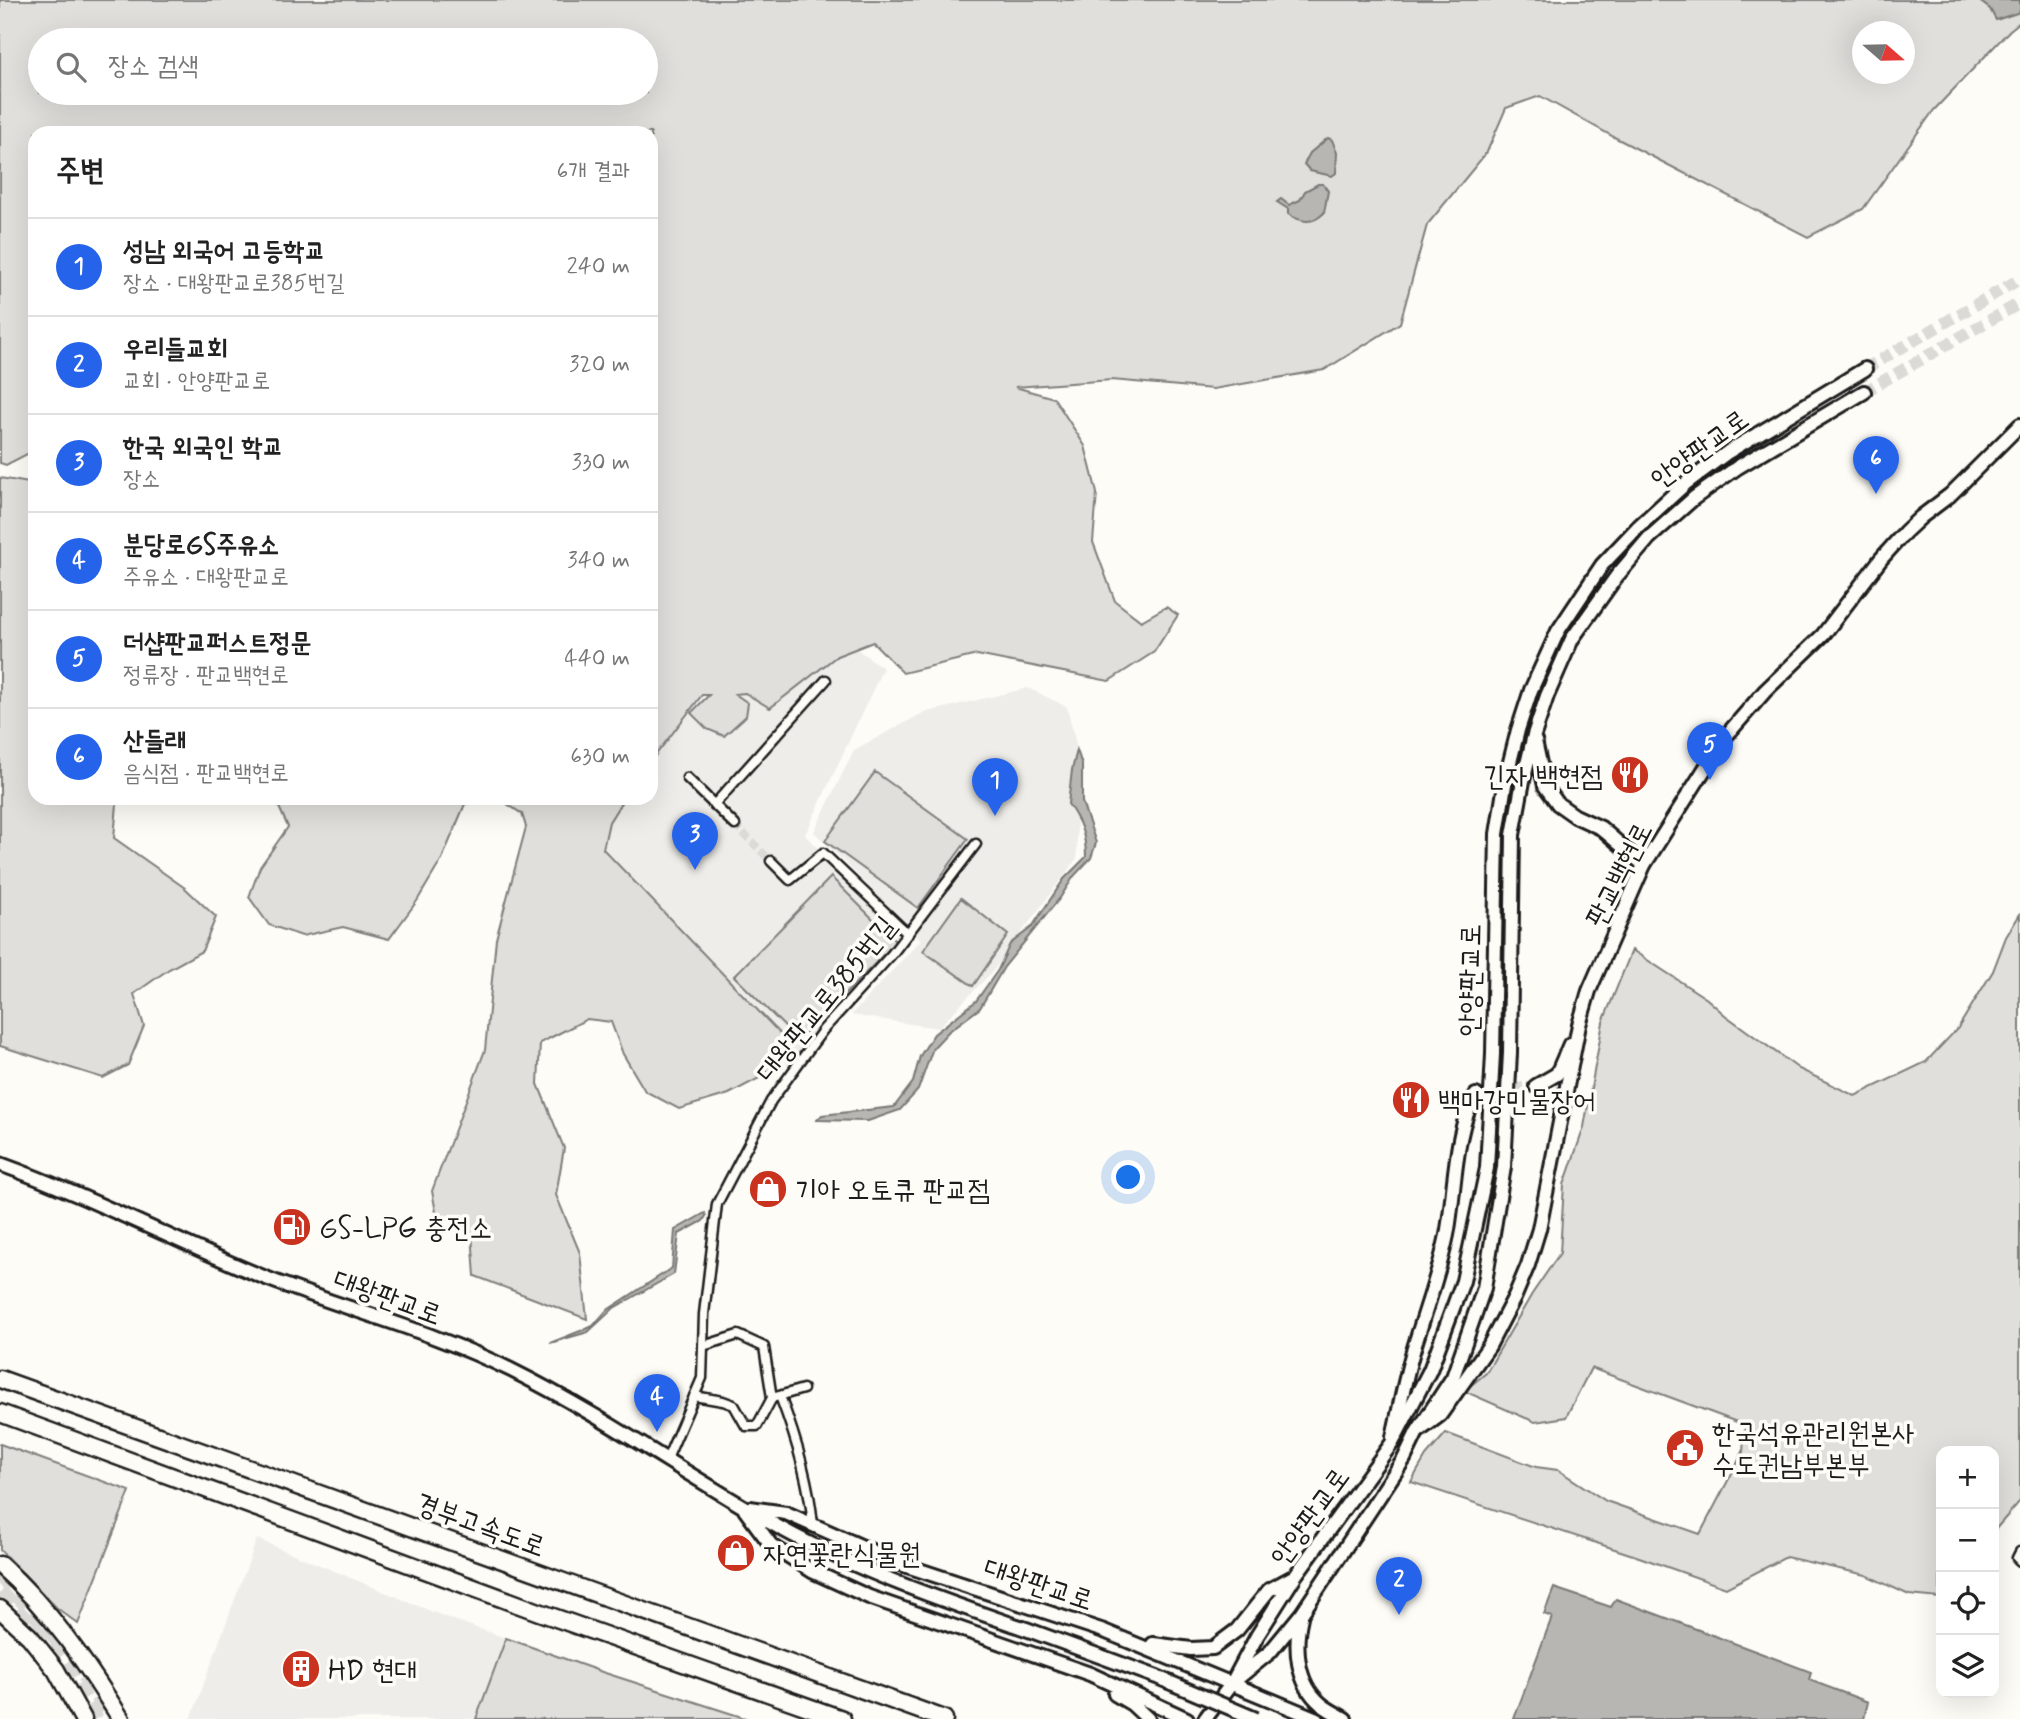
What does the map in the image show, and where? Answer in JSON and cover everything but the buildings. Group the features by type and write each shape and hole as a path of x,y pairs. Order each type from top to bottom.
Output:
{"highway":[{"name":"경부고속도로","path":"0,1379 944,1719"},
{"path":"0,1413 539,1612 842,1719"},
{"path":"0,1565 57,1625 84,1660 121,1719"},
{"path":"0,1609 30,1637 57,1670 83,1719"}],"main road":[{"name":"안양판교로","path":"1205,1719 1233,1683 1257,1636 1295,1576 1392,1443 1430,1370 1463,1281 1487,1168 1493,1054 1497,834 1506,778 1531,690 1558,631 1602,565 1685,484 1728,452 1865,369"},
{"name":"안양판교로","path":"1233,1683 1270,1652 1302,1613 1404,1459 1417,1432 1453,1377 1484,1289 1504,1167 1510,1052 1513,835 1534,736 1547,696 1572,639 1616,577 1649,538 1694,498 1738,467 1864,392"},
{"name":"판교백현로","path":"1417,1432 1440,1415 1489,1346 1515,1296 1539,1229 1579,1025 1589,991 1644,865 1725,737 1765,691 1823,635 1905,532 1950,495 2020,425"},
{"path":"1534,736 1545,786 1558,804 1575,816 1601,828 1644,865"},
{"path":"1564,1105 1560,1095 1536,1086 1557,1074 1579,1025"},
{"path":"1392,1443 1413,1352 1447,1236 1460,1138 1468,1107 1476,1095"},
{"name":"대왕판교로","path":"0,1164 266,1278 481,1356 558,1393 743,1507 876,1575 1157,1677 1256,1719"},
{"name":"대왕판교로","path":"743,1507 786,1513 901,1564 1104,1630 1317,1719"},
{"name":"대왕판교로","path":"743,1507 771,1545 812,1571 869,1597 1090,1674 1187,1719"},
{"path":"1104,1630 1162,1646 1213,1648 1237,1630 1269,1590 1295,1576"},
{"path":"1302,1613 1297,1636 1298,1661 1305,1683 1320,1703 1345,1719"},
{"path":"1090,1674 1132,1703 1148,1719"}],"street":[{"path":"714,805 825,680"},
{"path":"687,778 735,825"},
{"name":"대왕판교로385번길","path":"667,1459 702,1378 704,1314 717,1204 771,1101 823,1030 892,954 976,844"},
{"path":"771,861 790,880 823,853 908,934"},
{"path":"703,1346 738,1335 764,1347 776,1397 792,1428 810,1492 813,1525"},
{"path":"694,1396 734,1405 746,1426 757,1426 776,1397 803,1389"},
{"path":"2020,1552 2017,1558 2020,1561"}],"shaded area":[{"path":"0,0 2020,0 2020,22 1934,110 1863,209 1808,237 1540,96 1506,108 1487,152 1427,225 1400,323 1324,370 1213,389 1112,380 1015,387 1054,398 1085,446 1097,493 1093,542 1115,601 1141,621 1166,607 1178,615 1154,652 1109,681 977,655 903,673 873,642 837,656 770,708 745,693 735,694 748,703 746,716 724,736 707,729 691,713 709,695 702,695 658,752 658,126 28,126 28,454 6,465 0,463"},
{"path":"1978,0 2020,0 2020,12 1996,20 1990,9"},
{"path":"1328,138 1332,140 1337,153 1336,173 1332,176 1310,171 1304,164 1310,153"},
{"path":"1323,184 1328,191 1324,213 1315,219 1297,219 1277,202 1281,199 1289,205 1300,200 1305,191"},
{"path":"0,478 28,483 28,805 117,805 114,838 185,888 216,917 202,951 169,969 134,994 144,1026 128,1065 103,1078 0,1046"},
{"path":"847,642 883,668 805,835 902,936 793,1070 564,844 600,805 658,805 658,743 699,699"},
{"path":"1028,688 1067,707 1076,744 1077,858 993,971 938,1028 851,1015 921,940 814,832 854,750 923,713"},
{"path":"1077,750 1082,765 1082,802 1096,843 1091,858 1004,967 980,1008 948,1032 933,1048 918,1090 900,1110 868,1121 817,1120 822,1115 894,1107 913,1082 920,1056 934,1034 976,1001 998,970 1010,944 1032,927 1064,879 1086,857 1082,829 1068,804"},
{"path":"875,772 968,839 918,908 825,841"},
{"path":"275,805 465,805 442,859 417,901 389,939 343,927 302,936 269,925 249,897 260,867 288,827 279,807"},
{"path":"508,805 620,805 609,822 603,849 791,1045 765,1075 729,1094 679,1109 645,1091 623,1054 611,1022 587,1019 540,1043 538,1084 564,1148 556,1195 580,1253 587,1319 475,1276 472,1233 436,1212 432,1191 485,1050 496,939 526,827 522,814"},
{"path":"831,877 896,942 799,1041 734,976"},
{"path":"961,898 1008,935 973,986 923,951"},
{"path":"2020,914 2020,1501 1999,1525 1999,1446 1936,1446 1936,1598 1909,1595 1866,1575 1786,1557 1726,1588 1411,1482 1426,1456 1446,1433 1536,1467 1558,1470 1606,1501 1700,1534 1743,1452 1745,1425 1591,1368 1566,1417 1535,1422 1464,1391 1486,1373 1532,1294 1560,1253 1564,1185 1584,1127 1603,1022 1632,950 1707,999 1799,1069 1855,1096 1926,1062 1958,1028 1993,971 2006,937"},
{"path":"705,1213 703,1221 679,1234 674,1274 614,1308 588,1332 550,1343 593,1326 606,1311 672,1268 675,1230"},
{"path":"0,1444 130,1491 78,1624 57,1608 0,1550"},
{"path":"257,1539 445,1617 506,1638 476,1719 191,1719"},
{"path":"1554,1588 1611,1607 1616,1599 1811,1672 1809,1680 1868,1702 1864,1719 1514,1719 1552,1617 1544,1614"},
{"path":"506,1638 602,1672 748,1719 476,1719"}],"tunnel":[{"path":"1865,369 2020,279"},
{"path":"1864,392 2020,303"},
{"path":"735,825 771,861"},
{"path":"1476,1095 1536,1086"},
{"path":"0,1575 64,1647"},
{"path":"0,1593 69,1670 96,1719"},
{"path":"85,1676 111,1719"}],"place":[{"name":"산들래","path":"1876,494"},
{"name":"긴자 백현점","path":"1630,775"},
{"name":"더샵판교퍼스트정문","path":"1710,780"},
{"name":"성남 외국어 고등학교","path":"995,816"},
{"name":"한국 외국인 학교","path":"695,870"},
{"name":"백마강민물장어","path":"1411,1100"},
{"name":"기아 오토큐 판교점","path":"768,1189"},
{"name":"GS-LPG 충전소","path":"292,1227"},
{"name":"분당로GS주유소","path":"657,1432"},
{"name":"한국석유관리원본사 수도권남부본부","path":"1685,1448"},
{"name":"자연꽃란식물원","path":"736,1553"},
{"name":"우리들교회","path":"1399,1615"},
{"name":"HD 현대","path":"301,1669"}]}
